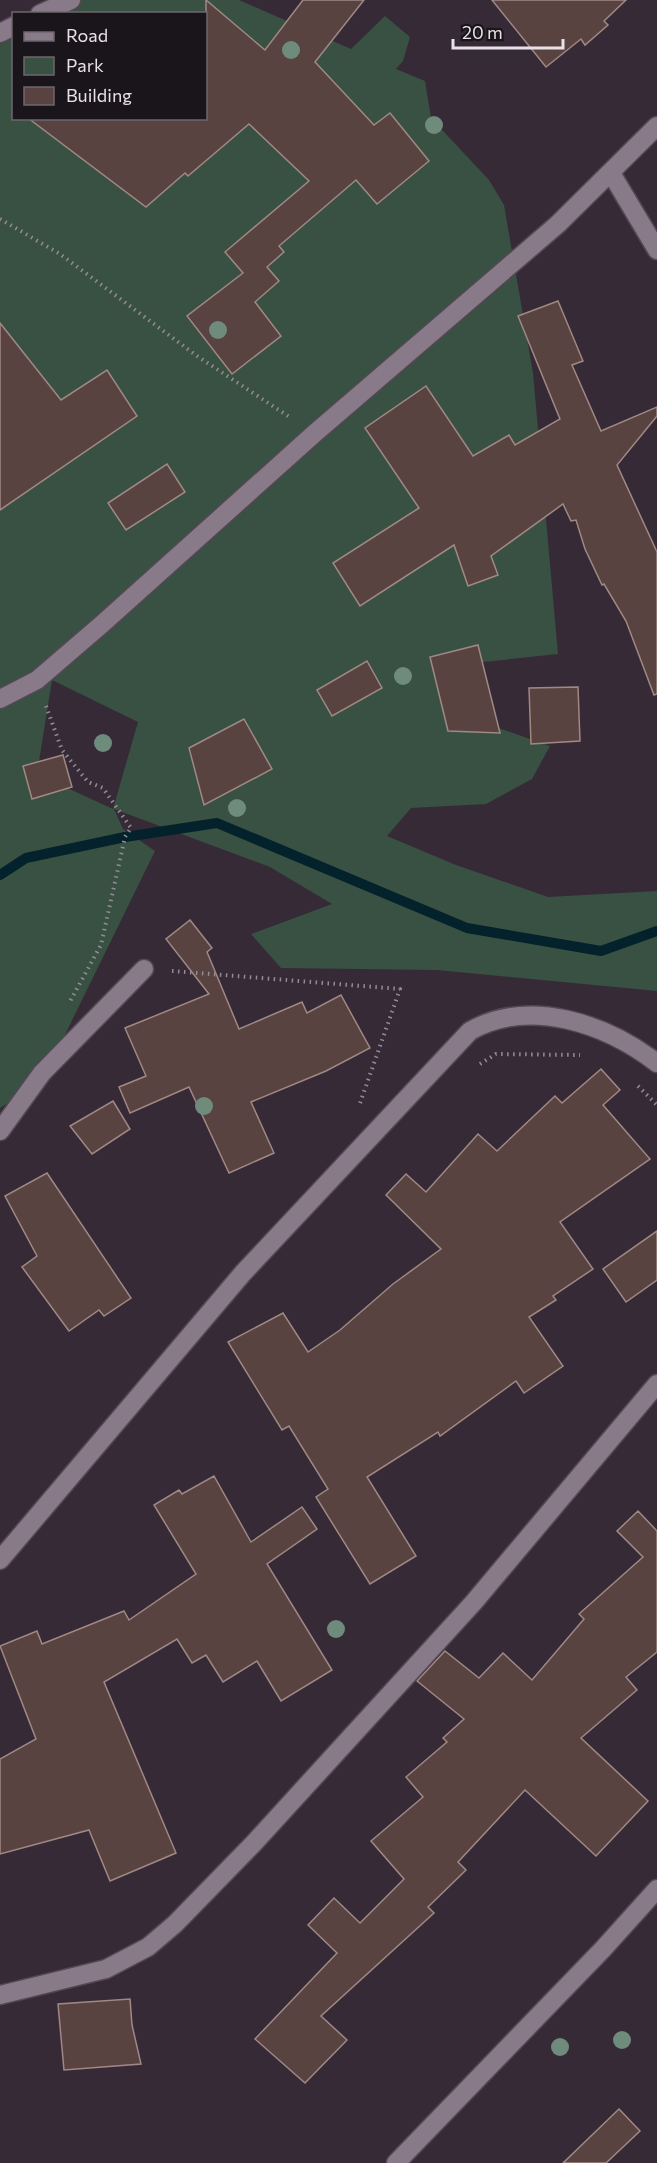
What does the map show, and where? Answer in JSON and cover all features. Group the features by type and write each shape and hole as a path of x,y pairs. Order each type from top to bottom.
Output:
{"street":[{"path":"41,8 70,0"},
{"path":"0,699 37,680 155,578 315,433 510,267 611,173 657,126"},
{"path":"611,173 657,250"},
{"path":"0,1131 42,1073 144,969"},
{"path":"0,1560 243,1273 381,1123 470,1031 496,1018 515,1016 580,1022 608,1031 657,1063"},
{"path":"0,1995 106,1969 148,1947 175,1924 254,1842 474,1602 657,1384"},
{"path":"396,2163 603,1949 657,1889"}],"path":[{"path":"0,219 60,254 196,356 315,433"},
{"path":"37,680 62,750 88,782 104,788 130,828 125,837 101,945 68,1006"},
{"path":"144,969 400,988 354,1120 381,1123"},
{"path":"477,1066 496,1054 584,1055"},
{"path":"632,1080 657,1105"}],"green space":[{"path":"53,0 239,0 351,49 385,16 410,37 403,61 396,69 425,81 431,118 489,180 504,205 533,373 558,654 455,665 490,725 550,746 532,779 486,804 411,808 387,836 456,865 548,897 657,891 657,991 437,970 281,968 251,934 332,904 270,867 114,809 123,829 155,851 58,1049 9,1102 0,1108 0,33 12,26 12,120 207,120 207,12 34,12","holes":["52,680 138,722 113,809 37,774"]}],"building":[{"path":"206,0 265,50 303,0 364,0 315,62 374,125 390,113 429,161 377,204 356,180 279,246 284,252 267,267 279,281 255,302 281,336 232,374 187,316 243,273 225,252 309,181 249,124 188,176 185,173 146,207 31,120 207,120"},
{"path":"492,0 626,0 604,21 608,25 585,45 581,39 546,67"},
{"path":"558,301 583,361 572,365 601,431 657,407 657,416 617,465 657,552 657,694 654,695 626,621 604,584 602,585 585,549 576,520 571,521 563,504 491,556 498,575 468,586 454,545 360,606 333,563 419,508 365,428 426,386 473,456 509,435 515,445 560,419 518,316"},
{"path":"0,323 61,400 107,370 137,416 0,510"},
{"path":"167,464 185,492 126,530 108,503"},
{"path":"478,645 500,733 448,731 430,657"},
{"path":"367,661 382,688 332,716 317,690"},
{"path":"578,687 580,741 531,744 529,688"},
{"path":"244,719 272,769 204,805 189,748"},
{"path":"63,755 72,787 32,799 23,766"},
{"path":"190,920 212,948 207,952 239,1029 302,1002 307,1013 341,995 370,1048 326,1071 251,1102 274,1153 229,1173 189,1087 130,1113 119,1087 146,1076 125,1028 209,994 166,939"},
{"path":"601,1069 620,1090 603,1105 650,1159 560,1222 593,1269 553,1296 556,1300 529,1317 563,1366 524,1393 516,1381 440,1436 438,1432 367,1477 416,1556 370,1584 316,1497 328,1489 289,1426 282,1430 228,1342 283,1313 308,1352 340,1330 393,1284 441,1249 386,1195 406,1174 426,1192 478,1134 497,1151 555,1096 562,1103"},
{"path":"113,1101 130,1129 92,1154 70,1126"},
{"path":"47,1173 131,1298 104,1316 99,1310 69,1331 22,1267 37,1256 5,1196"},
{"path":"657,1231 657,1280 626,1302 603,1269"},
{"path":"214,1476 251,1542 302,1507 317,1529 267,1564 332,1670 281,1701 257,1661 223,1682 206,1655 192,1663 177,1639 104,1682 176,1853 110,1881 89,1830 0,1854 0,1759 36,1739 0,1646 37,1631 42,1644 124,1611 129,1620 196,1574 154,1505 179,1490 182,1494"},
{"path":"638,1511 657,1531 657,1652 626,1677 637,1690 581,1738 648,1801 596,1856 525,1790 458,1862 466,1870 428,1907 434,1913 321,2016 347,2040 305,2083 255,2039 337,1953 308,1925 334,1898 360,1923 404,1879 371,1841 423,1797 406,1777 447,1742 443,1738 464,1719 417,1681 445,1651 479,1678 503,1653 532,1680 584,1619 579,1614 643,1557 617,1531"},
{"path":"130,1999 132,2025 141,2064 64,2070 58,2004"},
{"path":"619,2109 640,2131 606,2163 563,2163"}],"waterway":[{"path":"0,875 26,858 125,837 217,823 467,928 601,951 657,931"}]}
